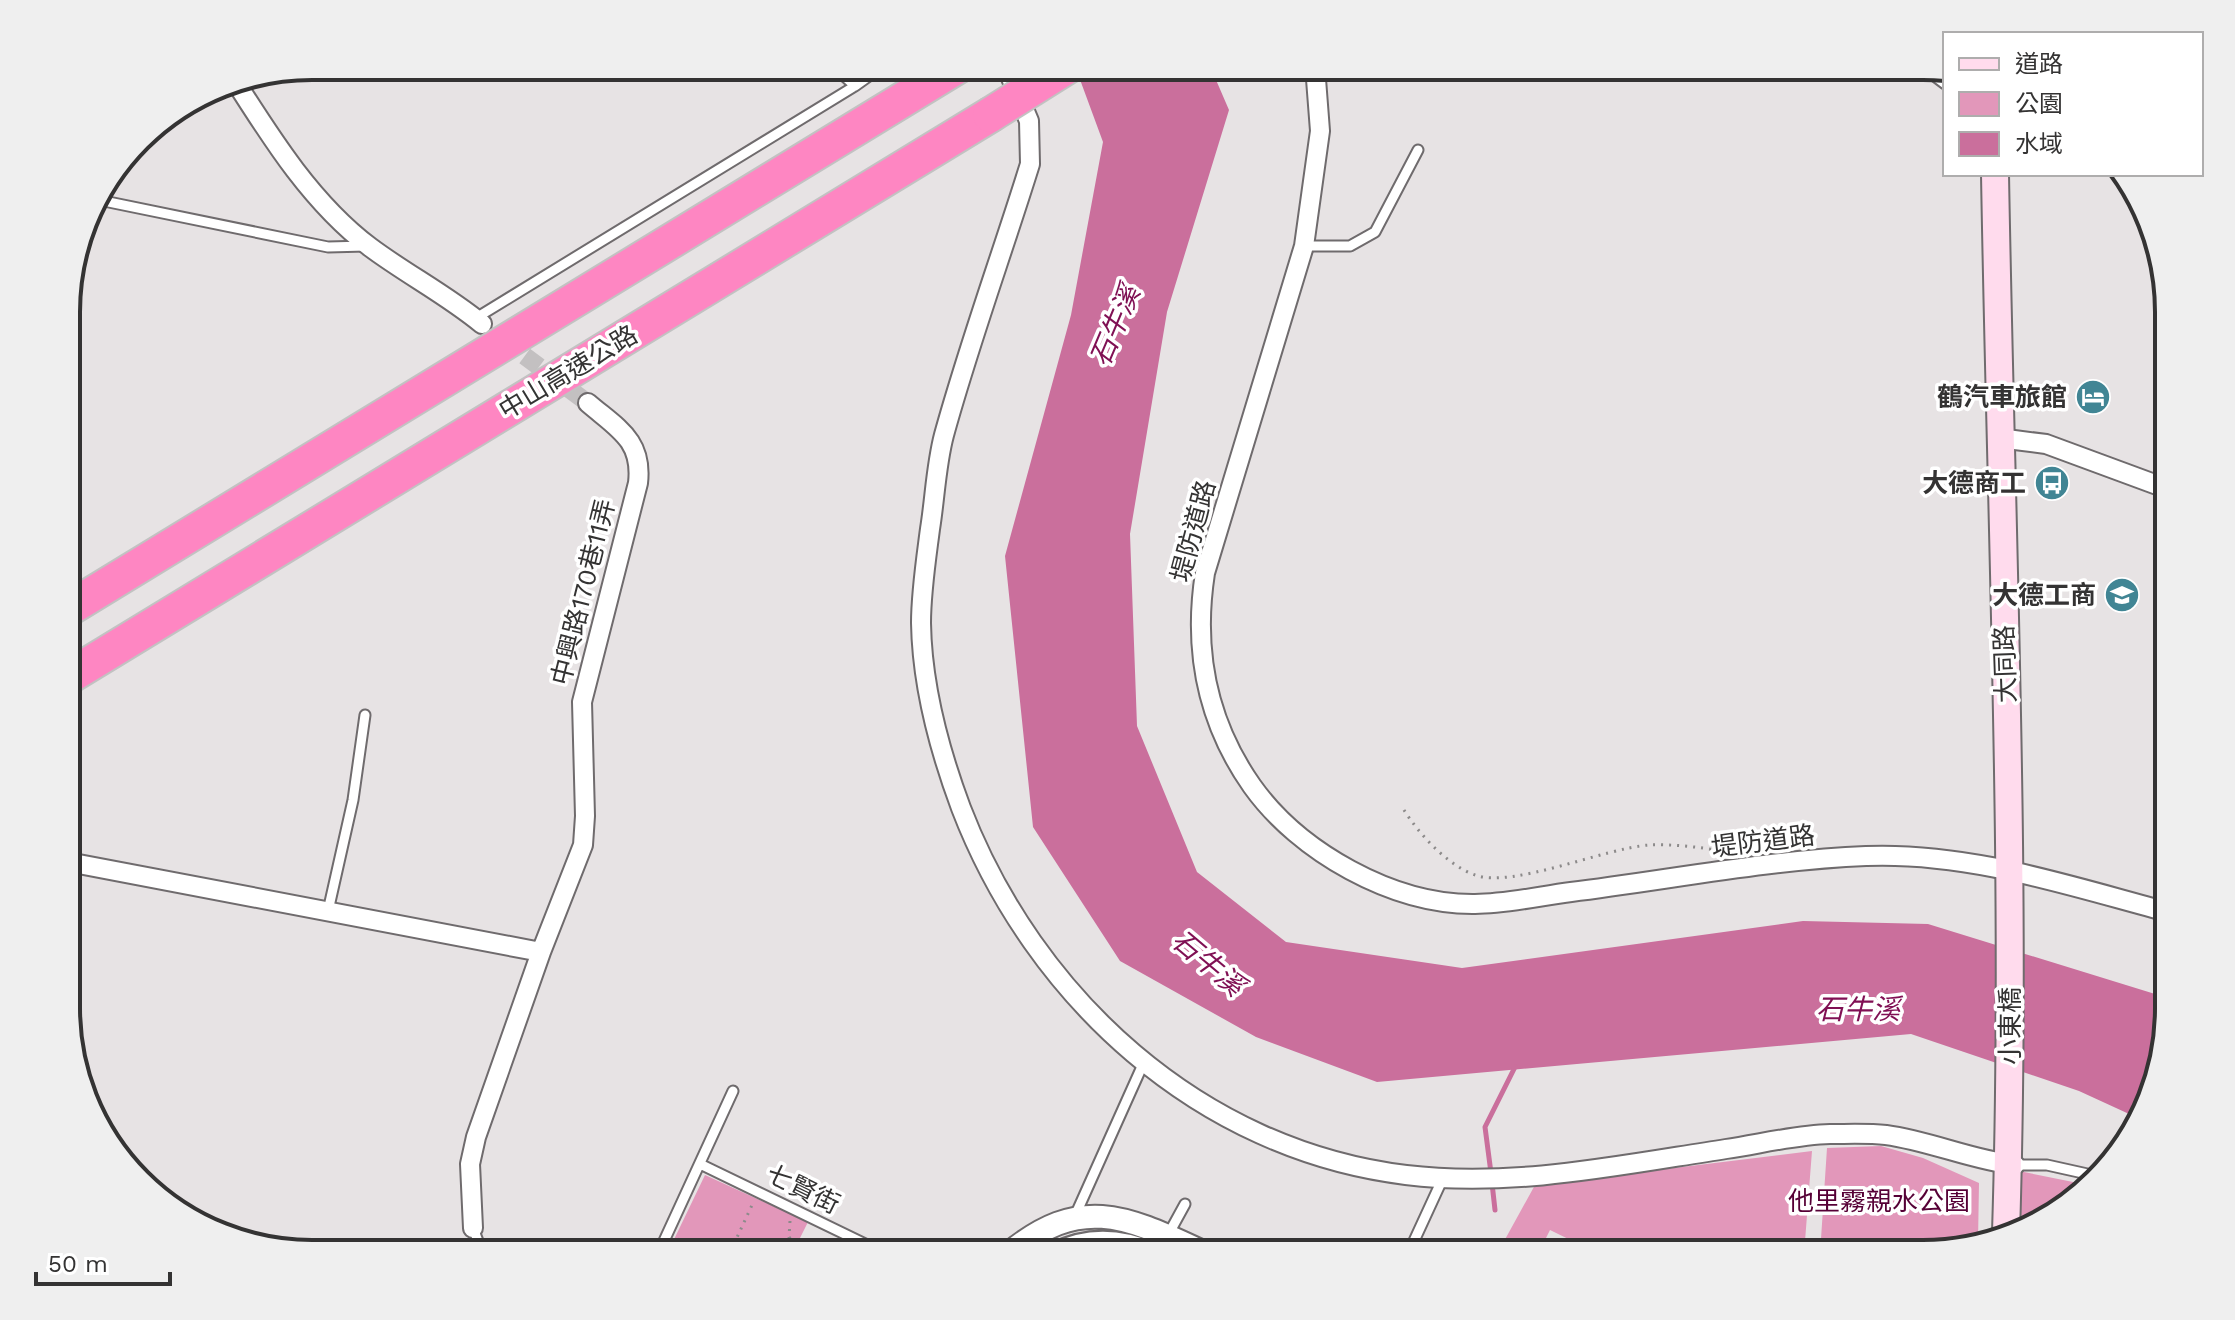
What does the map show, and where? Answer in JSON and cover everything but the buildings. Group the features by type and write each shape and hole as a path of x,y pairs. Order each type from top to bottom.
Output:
{"highway":[{"path":"80,602 935,80"},
{"name":"中山高速公路","path":"80,670 1046,80"}],"main road":[{"name":"大同路","path":"1995,176 2010,915"},
{"name":"小東橋","path":"2010,915 2010,1137 2013,1165"},
{"path":"2007,1224 2013,1165"}],"street":[{"path":"1012,80 1029,121 1030,164 943,440 922,606 924,668 942,758 974,840 1024,931 1096,1021 1177,1087 1232,1122 1299,1150 1370,1169 1443,1178 1555,1175 1823,1134 1885,1135 2013,1165"},
{"name":"堤防道路","path":"1316,80 1320,131 1304,246 1205,573 1199,624 1204,675 1228,748 1256,791 1291,829 1368,880 1418,897 1474,904 1689,878 1785,862 1868,856 1947,859 2010,870 2155,909"},
{"path":"241,91 322,206 369,246 478,321"},
{"name":"中興路170巷11弄","path":"473,1228 470,1176 476,1137 541,952 583,845 582,702 638,483 640,464 635,447 588,403"},
{"path":"1999,438 2046,444 2155,484"},
{"path":"80,864 541,952"},
{"path":"1028,1240 1074,1218 1094,1214 1113,1216 1178,1240"}],"lane":[{"path":"848,80 855,86"},
{"path":"478,321 863,80"},
{"path":"1304,246 1350,246 1375,232 1418,150"},
{"path":"108,202 328,247 369,246"},
{"path":"328,911 353,800 365,715"},
{"path":"1074,1218 1144,1062"},
{"path":"664,1240 733,1091"},
{"name":"七賢街","path":"700,1164 857,1240"},
{"path":"2013,1165 2047,1165 2085,1174"},
{"path":"1414,1240 1443,1178"},
{"path":"1168,1235 1185,1204"},
{"name":"中興路170巷11弄","path":"473,1228 478,1240"}],"path":[{"path":"1404,810 1419,834 1476,876 1508,878 1648,845 1728,852"},
{"path":"736,1240 757,1192"},
{"path":"792,1217 788,1232 793,1240"},
{"path":"667,1234 680,1240"}],"green space":[{"name":"他里霧親水公園","path":"1881,1146 1923,1158 1979,1183 1978,1233 1938,1240 1821,1240 1827,1148"},
{"path":"1812,1151 1805,1240 1570,1240 1550,1230 1545,1240 1505,1240 1535,1185"},
{"name":"他里霧親水公園","path":"2019,1171 2075,1182 2052,1201 2019,1219"},
{"path":"705,1175 808,1222 799,1240 674,1240"}],"water":[{"name":"石牛溪","path":"1080,80 1216,80 1229,110 1167,312 1130,534 1137,726 1197,872 1286,942 1462,968 1803,921 1928,924 2155,994 2155,1023 2147,1068 2129,1114 2079,1091 1911,1034 1377,1082 1256,1037 1120,961 1033,827 1005,556 1071,315 1103,142"}],"waterway":[{"path":"1491,1173 1485,1127 1515,1067"},
{"path":"1492,1183 1495,1210"}],"tunnel":[{"path":"503,340 588,403"}],"place":[{"name":"鶴汽車旅館","path":"2093,397"},
{"name":"大德商工","path":"2052,483"},
{"name":"大德工商","path":"2122,595"}]}
